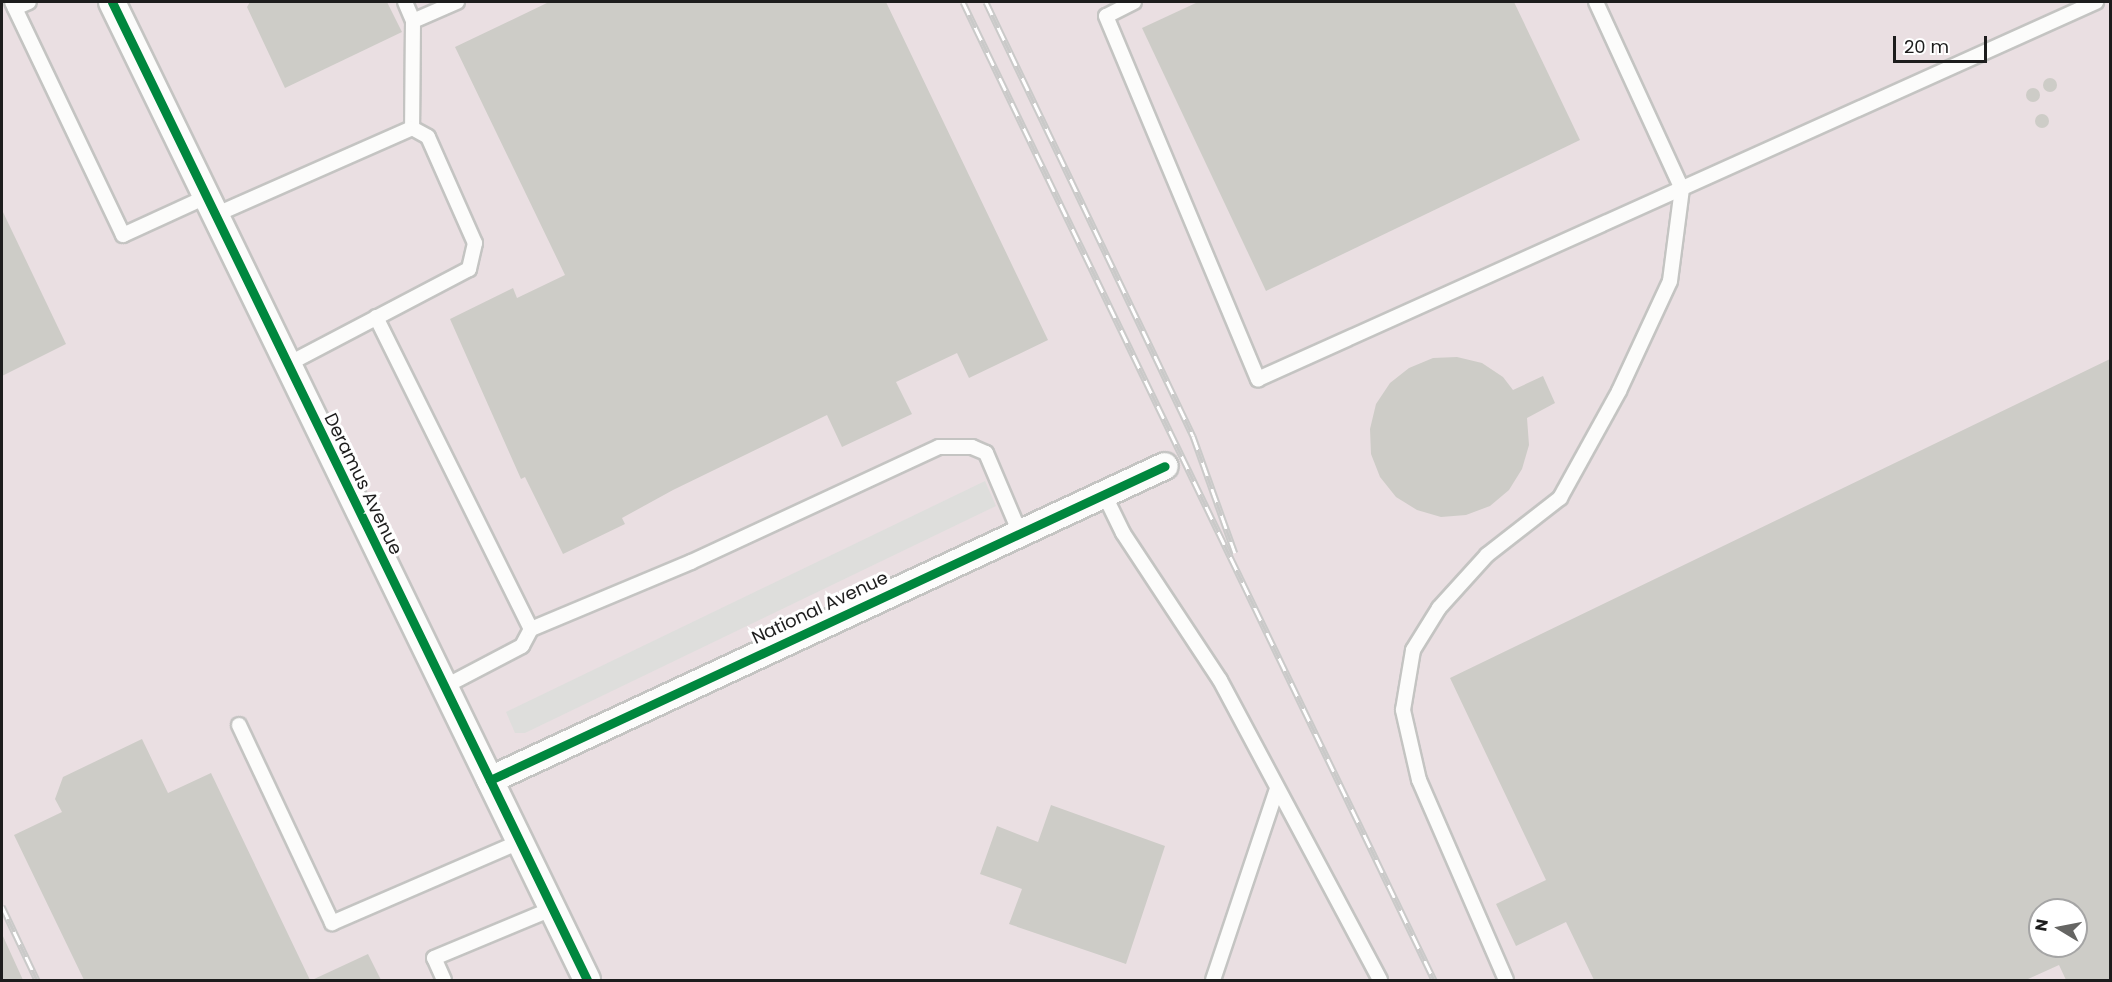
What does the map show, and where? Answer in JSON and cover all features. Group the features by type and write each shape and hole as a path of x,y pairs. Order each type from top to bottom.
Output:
{"street":[{"name":"Deramus Avenue","path":"112,2 587,981"},
{"name":"National Avenue","path":"490,780 1164,466"}],"lane":[{"path":"29,2 13,5 123,235 210,206 412,128"},
{"path":"405,2 414,21 412,128"},
{"path":"414,21 457,2"},
{"path":"1134,2 1106,16 1258,380 2096,2"},
{"path":"1506,981 1419,780 1403,710 1413,650 1439,608 1487,555 1560,498 1619,391 1670,281 1682,189 1596,2"},
{"path":"286,364 469,269 475,243 428,137 412,128"},
{"path":"376,317 531,629"},
{"path":"444,687 522,646 531,629 691,562 939,447 972,447 986,453 1020,533"},
{"path":"1104,494 1123,533 1221,680 1380,981"},
{"path":"239,725 332,923 519,842"},
{"path":"1213,981 1277,789"},
{"path":"444,981 434,958 552,909"}],"shaded area":[{"path":"2,2 2110,2 2110,980 2,980"},
{"path":"985,481 996,506 525,733 515,733 506,712"}],"building":[{"path":"250,2 387,2 402,32 285,88 247,7"},
{"path":"549,2 886,2 1048,340 969,378 957,353 896,382 912,414 842,447 827,415 673,490 622,518 625,524 563,554 525,477 521,479 450,319 513,288 517,298 565,275 455,47"},
{"path":"1198,2 1514,2 1580,140 1266,291 1142,28"},
{"path":"2050,78 2055,80 2057,85 2055,90 2050,92 2045,90 2043,85 2045,80"},
{"path":"2030,88 2036,88 2040,95 2036,102 2030,102 2026,98 2026,92"},
{"path":"2039,114 2045,114 2049,121 2045,128 2039,128 2035,124 2035,118"},
{"path":"2,210 66,344 2,376"},
{"path":"1457,357 1482,363 1503,377 1513,390 1543,376 1555,403 1527,418 1529,445 1522,469 1509,490 1490,506 1466,515 1441,517 1417,510 1396,497 1380,477 1371,454 1370,429 1376,404 1390,383 1409,368 1433,358"},
{"path":"2110,359 2110,980 2066,980 2059,965 2026,980 1594,980 1566,922 1516,946 1496,904 1546,880 1450,678"},
{"path":"142,739 168,793 211,773 310,980 84,980 14,835 62,812 55,799 63,777"},
{"path":"1051,805 1165,846 1126,964 1009,924 1022,889 980,874 997,826 1038,842"},
{"path":"2,934 23,980 2,980"},
{"path":"368,954 381,980 312,980"}],"railway":[{"path":"963,2 1434,980"},
{"path":"986,2 1193,436 1235,553"},
{"path":"2,906 37,980"}],"cycle path":[{"path":"112,2 587,980"},
{"path":"490,780 1165,466"}]}
